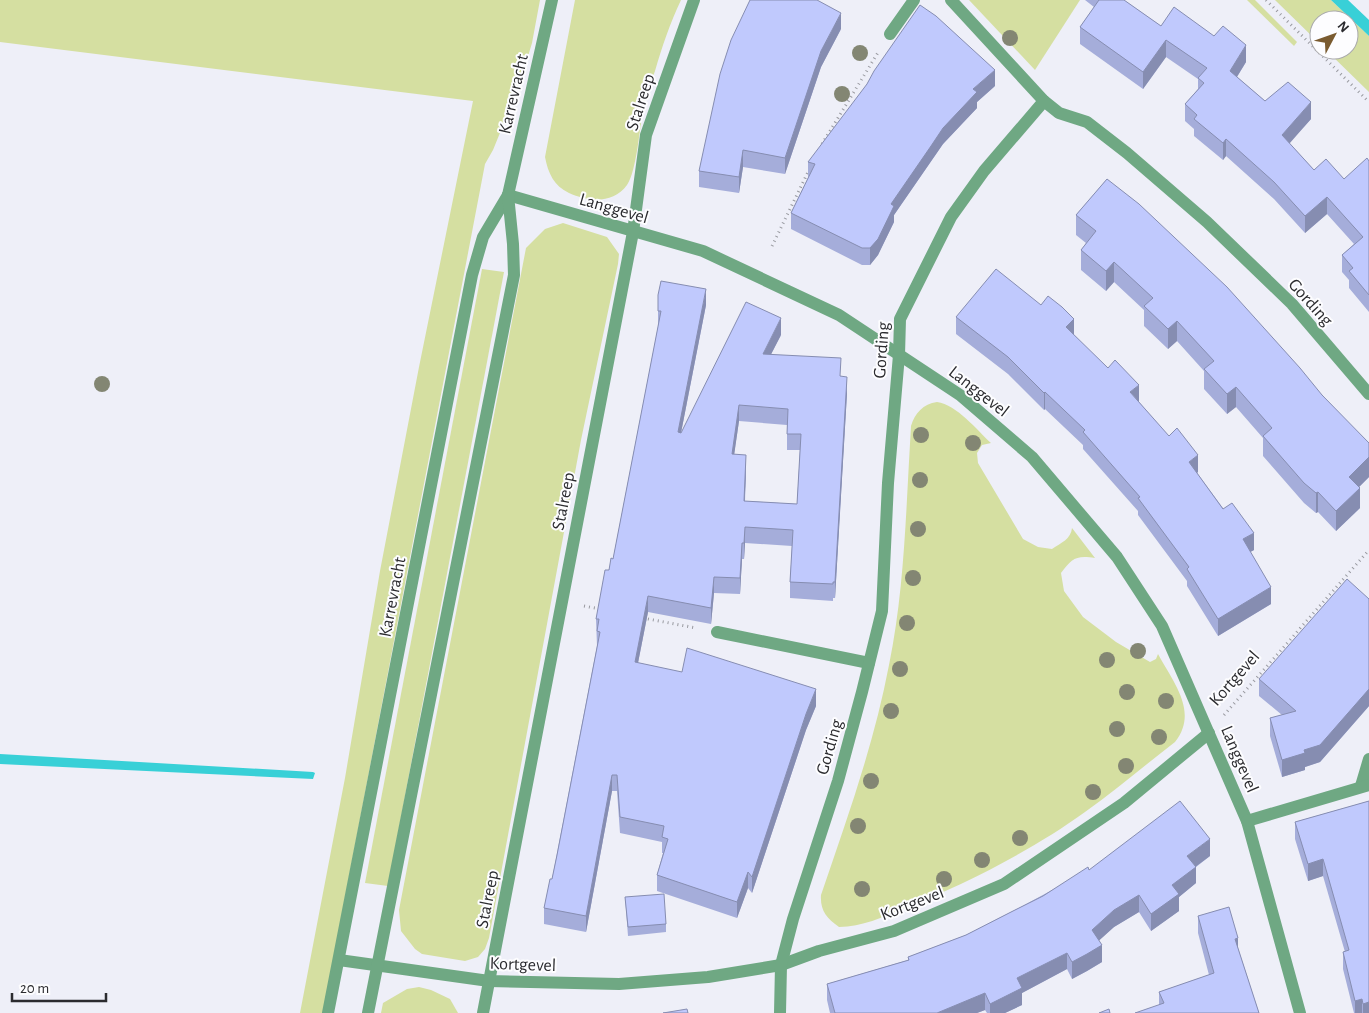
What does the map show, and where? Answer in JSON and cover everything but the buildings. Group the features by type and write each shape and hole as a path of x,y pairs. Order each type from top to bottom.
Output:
{"street":[{"name":"Karrevracht","path":"328,1013 472,275 483,237 508,195 552,0"},
{"name":"Stalreep","path":"482,1013 633,232 646,135 694,0"},
{"path":"890,34 914,0"},
{"path":"951,0 1044,101"},
{"name":"Gording","path":"780,1013 781,965 793,919 838,781 882,611 888,483 899,355 900,319 951,218 984,171 1044,101 1058,113 1087,122 1127,153 1207,222 1292,304 1369,394"},
{"name":"Karrevracht","path":"368,1013 514,275 508,195"},
{"name":"Langgevel","path":"508,195 702,251 839,315 960,395 1032,457 1117,557 1162,626 1248,821 1300,1013"},
{"path":"717,632 869,663"},
{"name":"Kortgevel","path":"339,960 489,981 619,984 708,977 781,965 819,950 894,931 1004,884 1124,803 1209,733"},
{"name":"Langgevel","path":"1248,821 1365,785 1369,759"}],"path":[{"path":"1266,0 1369,102"},
{"path":"819,150 828,132 890,34"},
{"path":"772,246 811,167"},
{"name":"Kortgevel","path":"1209,733 1369,550"},
{"path":"561,602 600,609"},
{"path":"639,617 717,632"}],"green space":[{"path":"0,0 540,0 532,43 519,86 493,150 485,164 323,1013 300,1013 345,778 380,571 473,101 0,42"},
{"path":"575,0 681,0 666,35 644,104 636,158 630,178 627,185 615,196 600,200 577,196 559,187 552,178 545,157"},
{"path":"969,0 1080,0 1035,70"},
{"path":"1247,0 1255,0 1297,42 1294,46"},
{"path":"1275,0 1331,0 1342,10 1309,10 1309,33"},
{"path":"1359,27 1369,36 1369,92 1336,60 1359,60"},
{"path":"563,223 607,237 619,254 618,264 581,440 489,938 485,949 478,957 465,961 422,954 415,949 401,931 399,910 526,248 545,229"},
{"path":"482,269 504,272 388,886 365,883"},
{"path":"937,402 959,413 991,443 982,445 977,453 978,463 1023,539 1038,547 1052,549 1068,538 1072,528 1095,558 1078,558 1068,564 1061,573 1064,591 1083,617 1116,642 1150,662 1156,659 1158,654 1181,697 1185,720 1182,731 1175,742 1097,804 1044,840 998,866 927,899 872,921 848,927 839,927 825,913 821,895 868,752 889,665 902,576 911,426 920,410"},
{"path":"419,987 431,990 450,999 458,1013 381,1013 383,1003 407,989"}],"water":[{"path":"1331,0 1348,0 1358,10 1342,10"},
{"path":"1359,10 1369,20 1369,36 1359,27"},
{"path":"0,754 315,773 313,779 0,764"}]}
